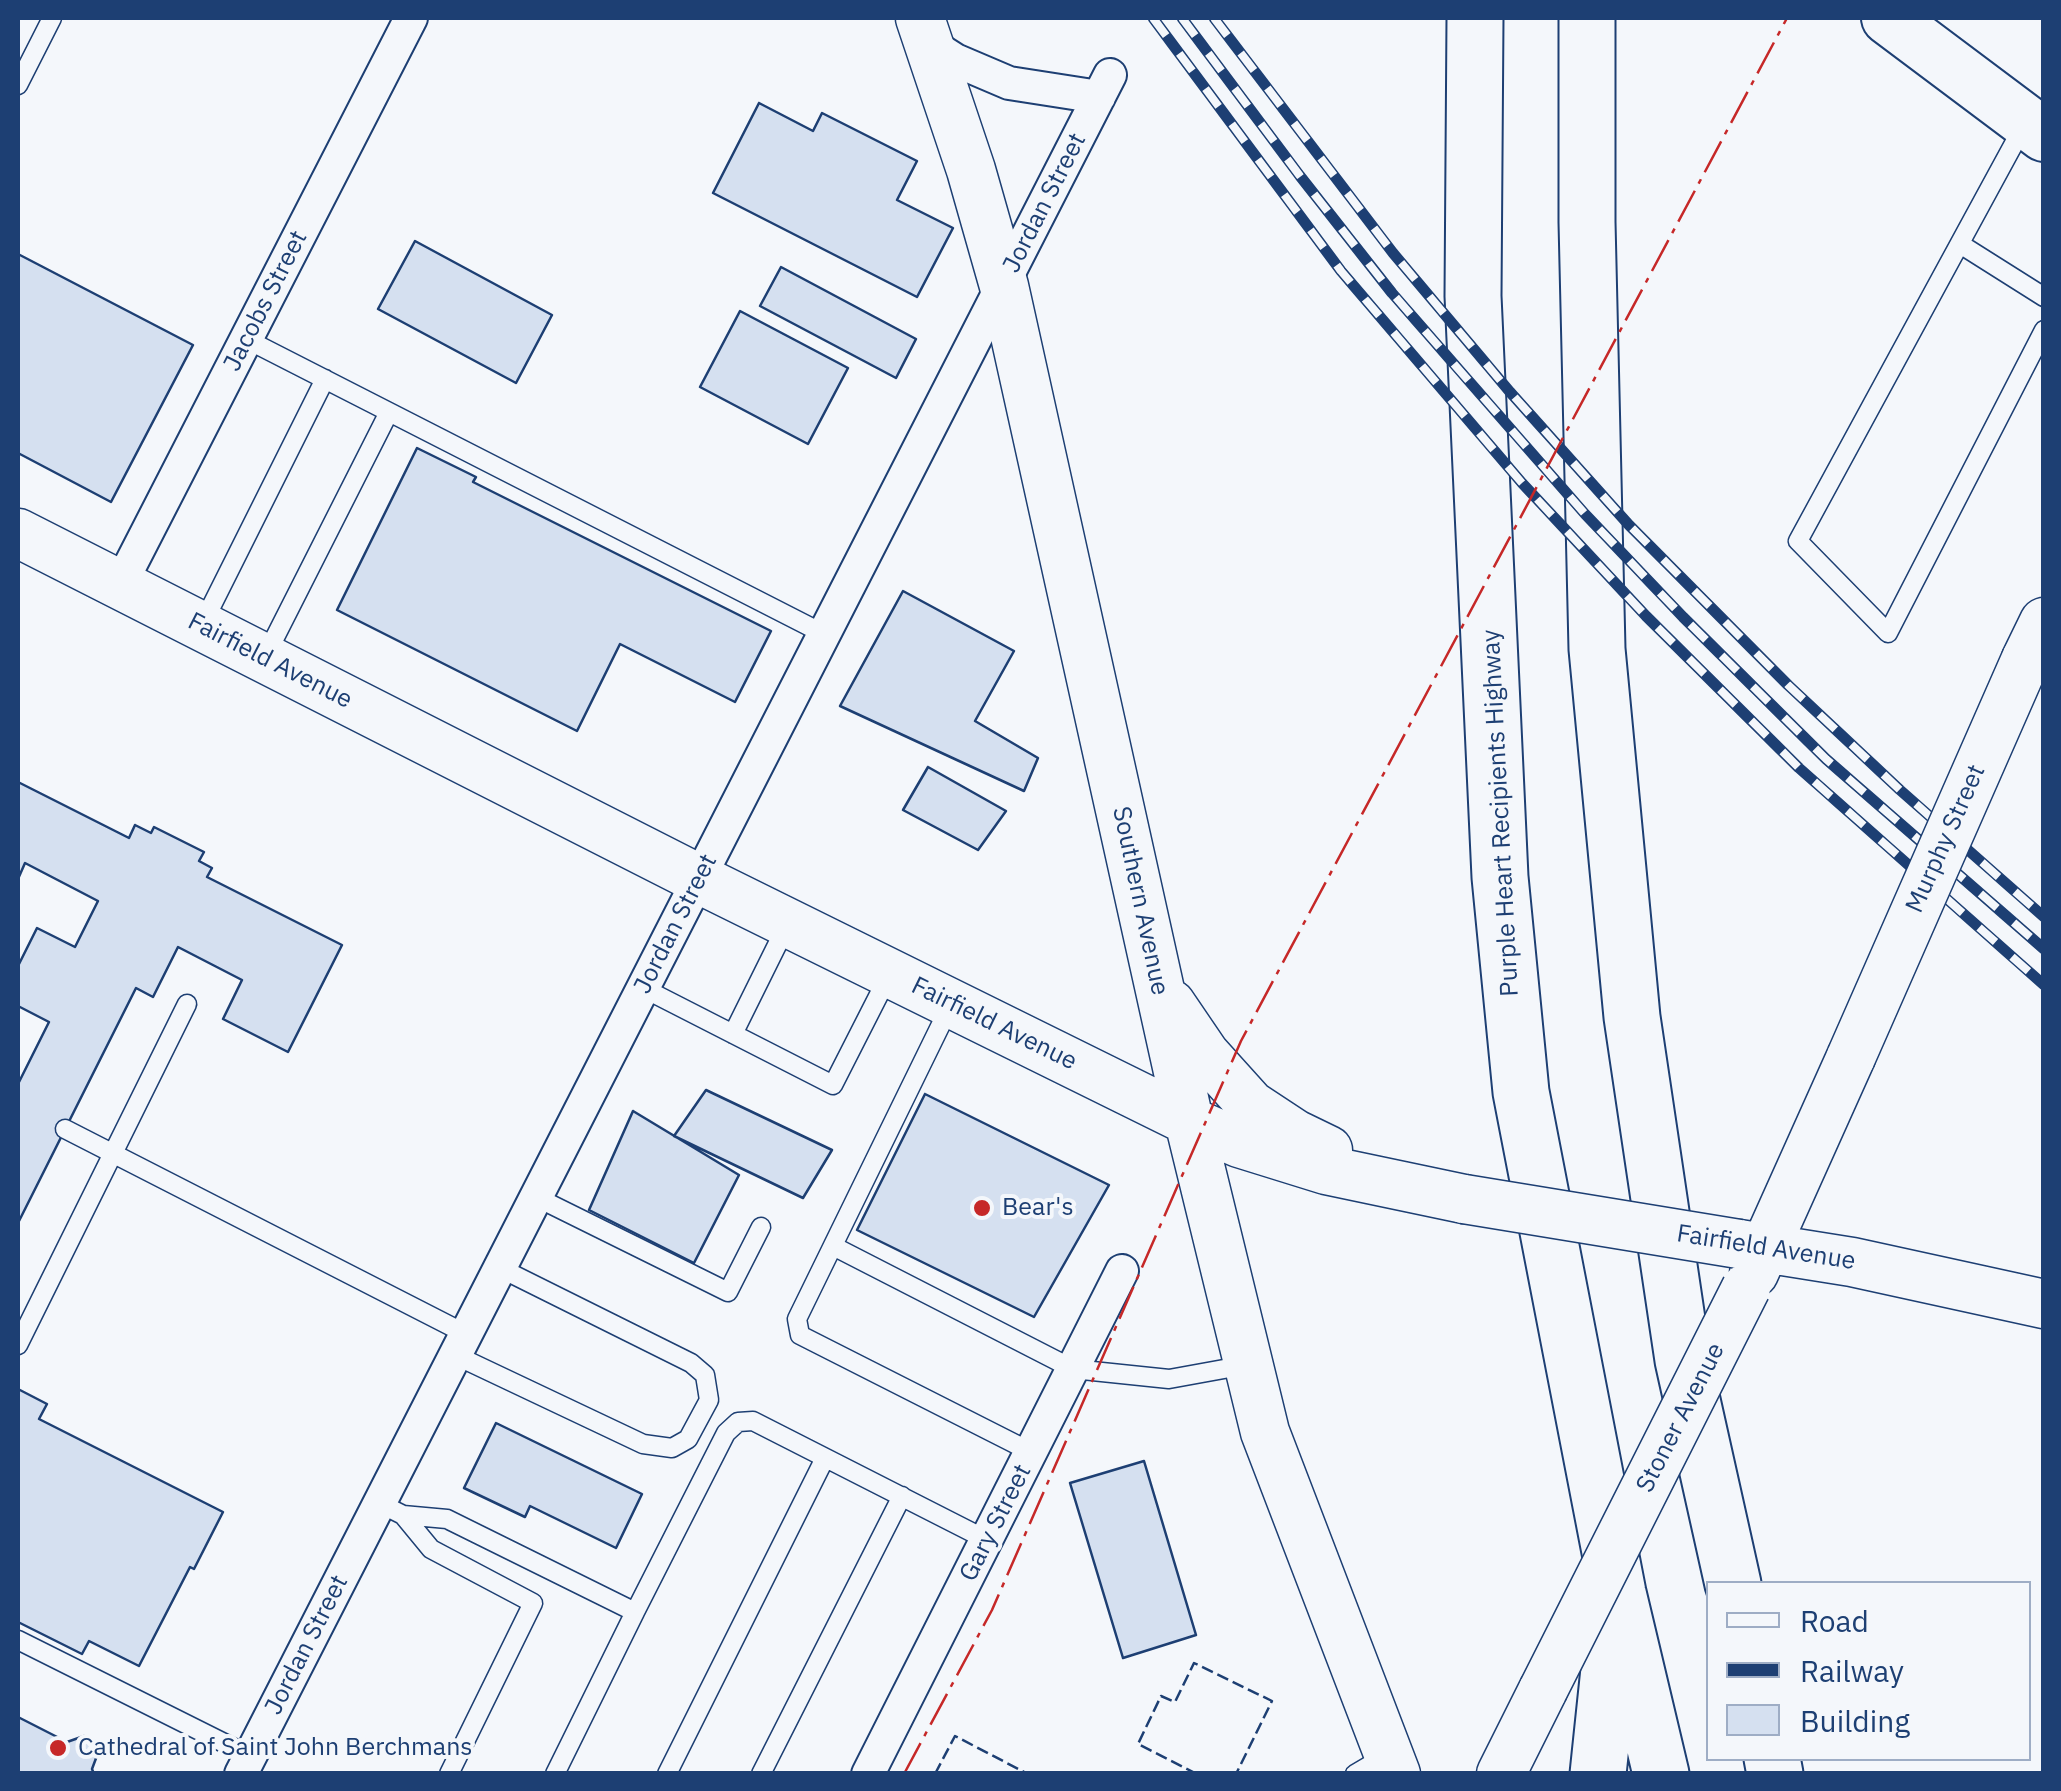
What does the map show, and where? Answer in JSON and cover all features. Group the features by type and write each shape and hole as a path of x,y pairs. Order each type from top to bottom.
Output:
{"highway":[{"path":"1448,18 1474,296"},
{"name":"Purple Heart Recipients Highway","path":"1475,18 1474,296 1500,877 1521,1092 1618,1593 1661,1774"},
{"path":"1587,18 1587,222 1597,649 1632,1017 1683,1360 1732,1581"},
{"path":"1587,222 1624,18"},
{"path":"1598,1774 1618,1593"}],"main road":[{"path":"1888,18 2035,128"}],"street":[{"name":"Jacobs Street","path":"120,585 411,18"},
{"name":"Jordan Street","path":"246,1765 391,1509 461,1344 1104,86 1009,82 956,60 925,31"},
{"name":"Southern Avenue","path":"925,31 1004,286 1189,1121 1265,1432 1380,1767"},
{"name":"Fairfield Avenue","path":"18,534 1189,1121 1295,1162 1750,1260 1852,1262 2044,1304"},
{"name":"Murphy Street","path":"1851,1057 2035,641"},
{"path":"1159,985 1205,1054 1251,1105 1294,1134 1408,1188"},
{"name":"Stoner Avenue","path":"1501,1774 1851,1057"},
{"name":"Gary Street","path":"868,1774 1122,1271"}],"lane":[{"path":"18,85 52,18"},
{"path":"2035,128 1960,244 1798,541 1888,633 2044,330"},
{"path":"1960,244 2044,297"},
{"path":"246,339 824,634"},
{"path":"202,626 325,379"},
{"path":"264,658 388,412"},
{"path":"733,1034 788,923"},
{"path":"643,988 833,1085 890,972"},
{"path":"952,1003 797,1318 800,1336 1031,1452"},
{"path":"18,1345 187,1004"},
{"path":"64,1129 642,1444 672,1448 688,1440 709,1400 705,1375 691,1362 500,1268"},
{"path":"536,1196 728,1292 761,1227"},
{"path":"833,1246 1073,1369 1169,1379 1248,1364"},
{"path":"556,1774 726,1433 738,1422 753,1421 987,1540"},
{"path":"668,1774 824,1458"},
{"path":"761,1774 902,1496"},
{"path":"391,1509 447,1520 636,1612"},
{"path":"391,1509 432,1549 533,1603 449,1774"},
{"path":"18,1640 246,1765"}],"building":[{"path":"759,103 813,131 822,113 917,161 897,200 953,228 917,297 713,193"},
{"path":"415,241 552,315 516,383 378,309"},
{"path":"18,254 193,345 111,502 18,453"},
{"path":"781,267 916,339 896,378 760,306"},
{"path":"740,311 848,368 808,444 700,387"},
{"path":"417,448 476,477 473,482 771,631 735,702 620,644 577,731 337,610"},
{"path":"903,591 1014,651 975,721 1038,758 1024,791 840,706"},
{"path":"928,767 1006,811 978,850 903,810"},
{"path":"18,782 129,838 135,825 151,833 154,827 204,852 199,861 212,868 207,877 342,945 288,1052 223,1019 242,980 178,947 153,997 136,988 18,1223 18,1084 49,1022 18,1006 18,966 37,928 75,947 98,901 25,863 18,879"},
{"path":"706,1090 832,1150 803,1198 674,1136"},
{"name":"Bear's","path":"925,1094 1109,1185 1034,1317 857,1230"},
{"path":"633,1111 739,1175 694,1263 589,1210"},
{"path":"18,1389 47,1404 39,1419 223,1512 139,1666 89,1641 82,1654 18,1622"},
{"path":"496,1423 642,1494 616,1548 530,1506 525,1517 464,1488"},
{"path":"1144,1461 1196,1635 1123,1658 1070,1483"},
{"name":"Cathedral of Saint John Berchmans","path":"18,1717 67,1742 84,1736 97,1742 94,1774 18,1774"}],"railway":[{"path":"1153,18 1341,271 1522,483 1646,616 1799,768 2044,985"},
{"path":"1182,18 1392,293 1585,514 1826,759 2044,949"},
{"path":"1214,18 1393,253 1629,525 1788,685 2044,917"}],"fence":[{"path":"1197,1774 1138,1744 1161,1696 1175,1702 1194,1663 1272,1701 1236,1774"},
{"path":"935,1774 955,1736 1028,1774"}],"power":[{"path":"904,1774 992,1610 1241,1041 1787,18"}],"place":[{"name":"Bear's","path":"982,1208"},
{"name":"Cathedral of Saint John Berchmans","path":"58,1748"}]}
